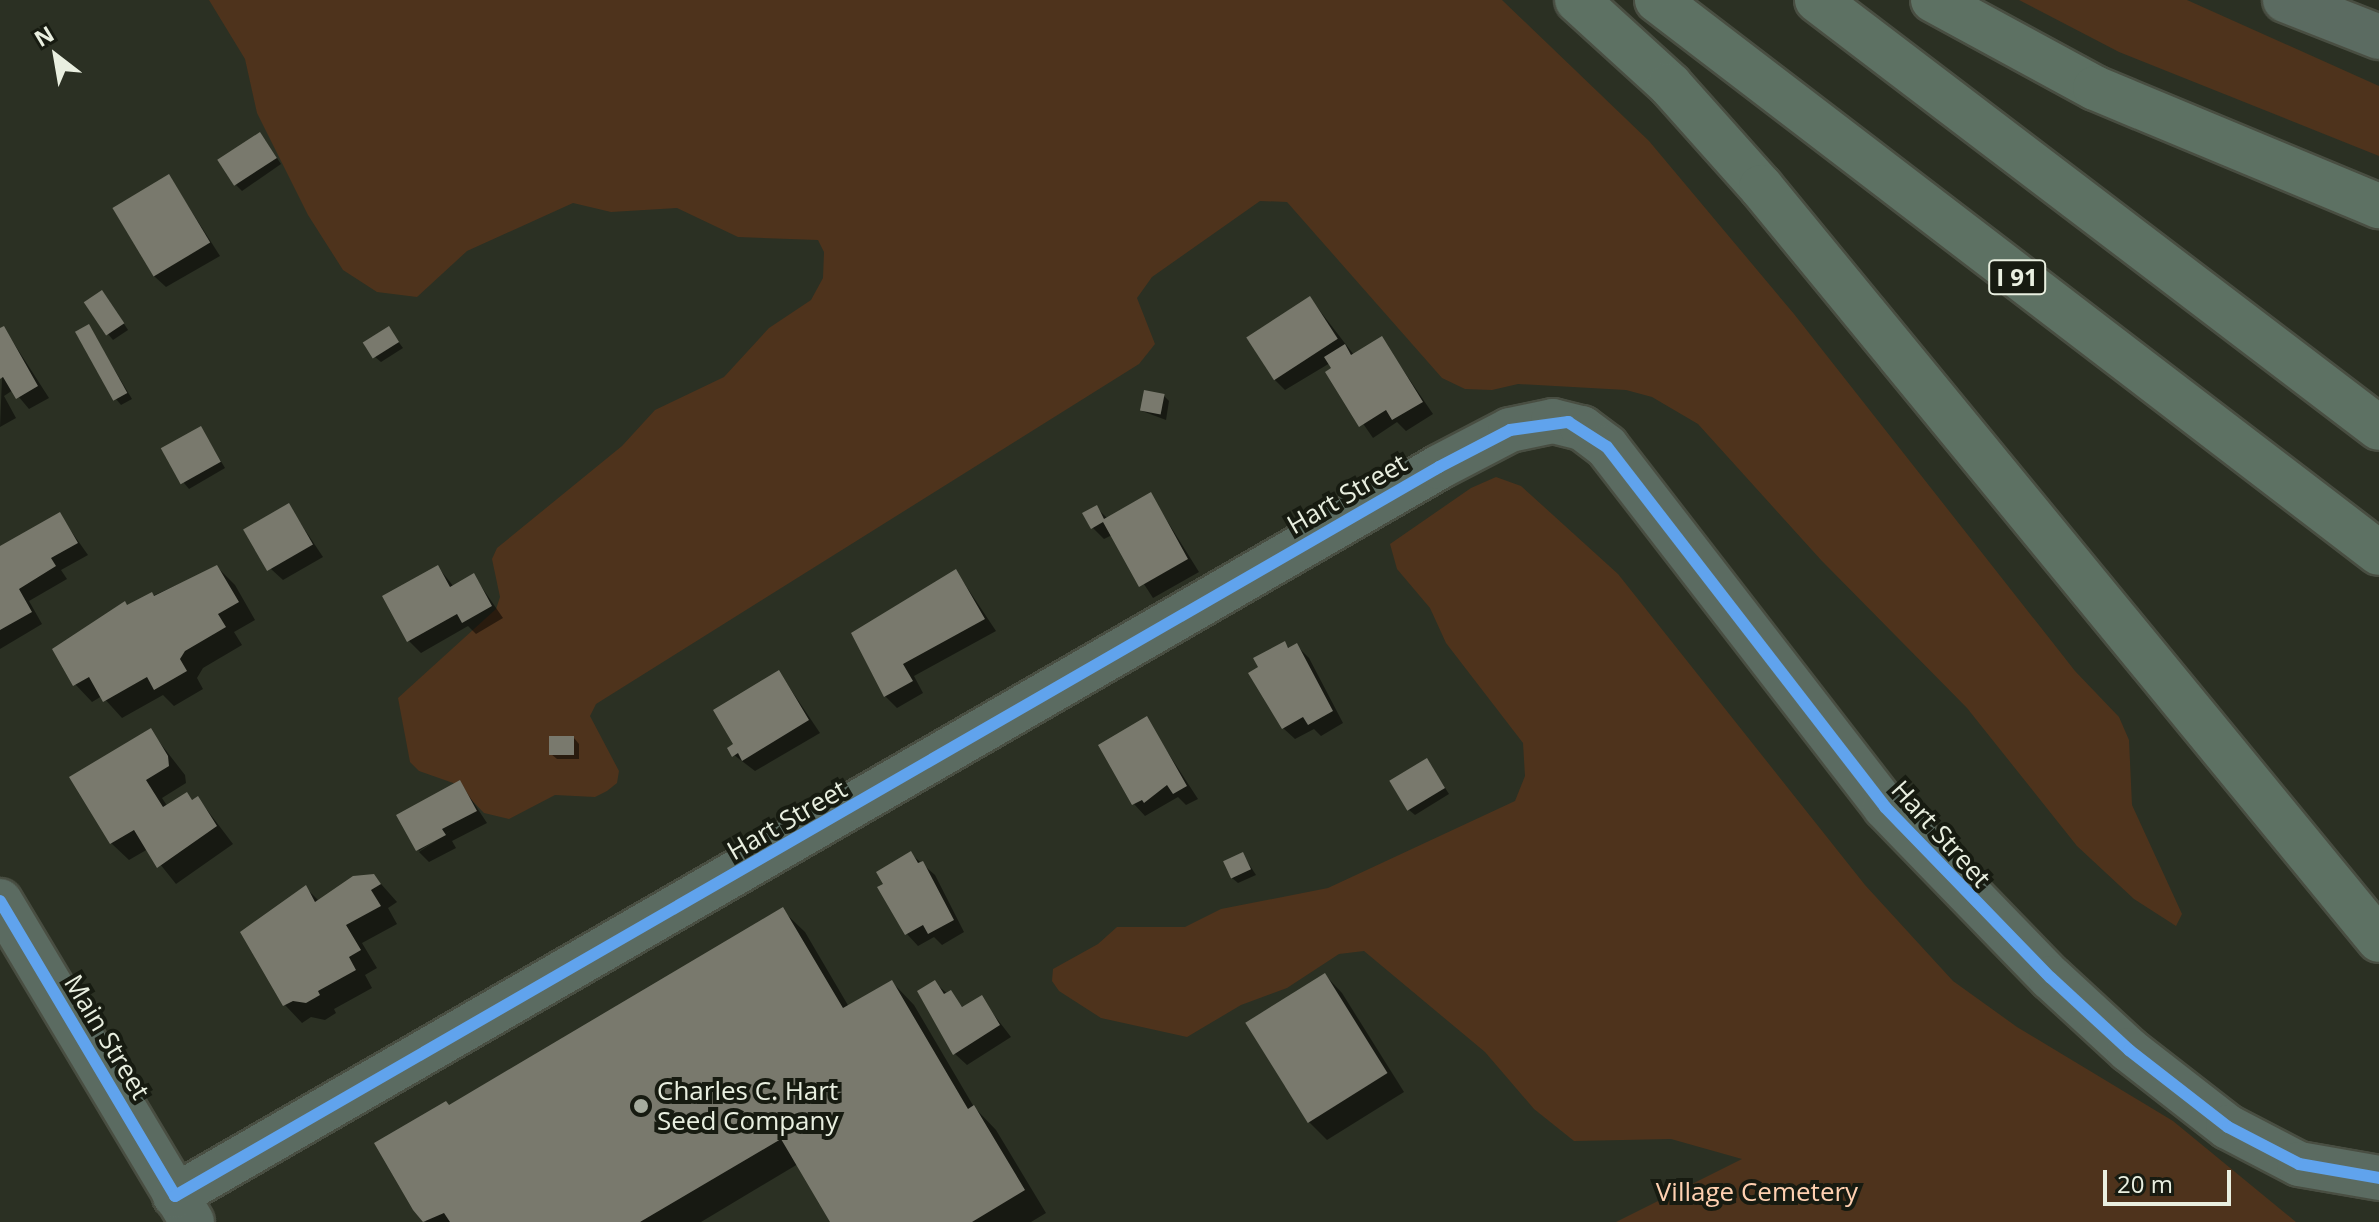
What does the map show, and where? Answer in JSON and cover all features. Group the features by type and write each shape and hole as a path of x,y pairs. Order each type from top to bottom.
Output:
{"highway":[{"path":"1577,0 1670,85 1761,187 2379,940"},
{"name":"I 91","path":"1657,0 2379,553"},
{"path":"1817,0 2379,428"},
{"path":"1933,0 2095,88 2379,206"}],"street":[{"path":"2285,0 2379,37"},
{"name":"Hart Street","path":"184,1209 1439,467 1510,430 1553,421 1582,428 1607,447 1876,795 2051,978 2129,1050 2228,1127 2299,1164 2379,1178"},
{"name":"Main Street","path":"0,901 184,1209"}],"green space":[{"path":"209,0 1502,0 1649,141 1794,314 2075,671 2119,717 2129,740 2132,805 2182,914 2176,926 2134,899 2077,846 1967,708 1821,560 1698,424 1652,397 1626,390 1518,384 1492,390 1465,389 1442,378 1287,202 1260,201 1152,277 1137,298 1155,344 1139,364 596,704 590,716 619,771 617,783 607,791 595,797 555,795 509,819 484,813 456,784 419,771 410,762 398,698 496,609 500,597 492,559 497,548 622,446 655,410 724,377 769,328 811,300 823,278 824,252 818,240 738,237 677,208 611,212 573,203 467,251 417,297 377,292 343,270 308,215 257,113 245,59"},
{"path":"2019,0 2187,0 2379,86 2379,156 2119,52"},
{"name":"Village Cemetery","path":"1496,477 1521,486 1618,574 1865,885 1953,981 2017,1027 2173,1121 2296,1222 1616,1222 1742,1159 1671,1139 1574,1141 1534,1109 1485,1052 1364,951 1339,954 1287,988 1241,1005 1187,1037 1101,1018 1059,991 1052,981 1053,969 1098,944 1117,927 1185,927 1221,909 1328,888 1515,801 1525,776 1523,743 1446,643 1430,608 1397,569 1390,544 1471,488"}],"building":[{"path":"260,132 277,158 234,186 217,160"},
{"path":"169,174 210,243 154,277 112,208"},
{"path":"102,290 124,323 106,335 84,302"},
{"path":"1310,296 1338,339 1274,380 1246,337"},
{"path":"89,324 127,393 113,401 75,332"},
{"path":"4,326 38,386 16,399 3,377 0,379 0,328"},
{"path":"389,326 399,342 373,359 363,342"},
{"path":"1382,336 1423,402 1392,420 1386,410 1359,427 1325,372 1331,368 1324,357 1345,344 1351,355"},
{"path":"1144,390 1165,394 1161,415 1140,411"},
{"path":"201,426 221,462 181,484 161,448"},
{"path":"1151,492 1188,559 1139,587 1103,522 1091,529 1082,513 1097,505 1104,519"},
{"path":"289,503 313,545 267,571 243,530"},
{"path":"60,512 78,543 51,558 56,566 19,589 32,612 0,630 0,546"},
{"path":"217,565 239,602 218,614 226,627 185,651 180,659 187,671 154,690 147,677 103,702 89,677 73,686 52,649 125,601 127,605 152,592 154,596"},
{"path":"438,565 450,587 474,573 492,606 462,623 457,614 407,642 382,596"},
{"path":"956,569 985,619 903,664 913,681 884,697 851,633"},
{"path":"1285,641 1288,648 1297,643 1333,711 1308,725 1303,717 1282,729 1248,673 1258,667 1253,658"},
{"path":"779,670 809,720 742,761 738,753 732,757 727,748 733,744 713,710"},
{"path":"1147,716 1187,786 1173,794 1167,785 1144,803 1142,800 1132,805 1098,745"},
{"path":"151,728 168,756 169,766 146,780 163,807 187,792 192,800 198,796 217,826 157,868 134,830 110,844 69,777"},
{"path":"549,736 574,736 574,755 549,755"},
{"path":"1427,758 1445,788 1407,811 1389,781"},
{"path":"460,780 477,811 442,829 446,835 416,851 396,815"},
{"path":"911,851 918,863 923,861 954,920 928,934 923,925 905,935 877,887 883,884 876,872"},
{"path":"1243,852 1251,869 1231,879 1223,861"},
{"path":"374,874 381,884 371,890 381,906 346,925 361,950 349,957 356,970 318,991 320,995 306,1003 293,1001 283,1006 240,932 306,885 315,902 353,876"},
{"path":"783,907 843,1008 892,980 968,1109 974,1105 1025,1190 972,1222 830,1222 781,1139 640,1222 450,1222 444,1213 423,1222 374,1143 446,1101 449,1105"},
{"path":"1325,973 1388,1073 1308,1123 1245,1023"},
{"path":"935,980 944,994 951,990 962,1007 982,995 1000,1025 953,1055 917,991"}],"cycle path":[{"path":"0,901 175,1196 1439,467 1510,430 1568,422 1607,447 1885,807 2051,978 2129,1050 2228,1127 2299,1164 2379,1178"}],"place":[{"name":"Charles C. Hart Seed Company","path":"641,1106"}]}
